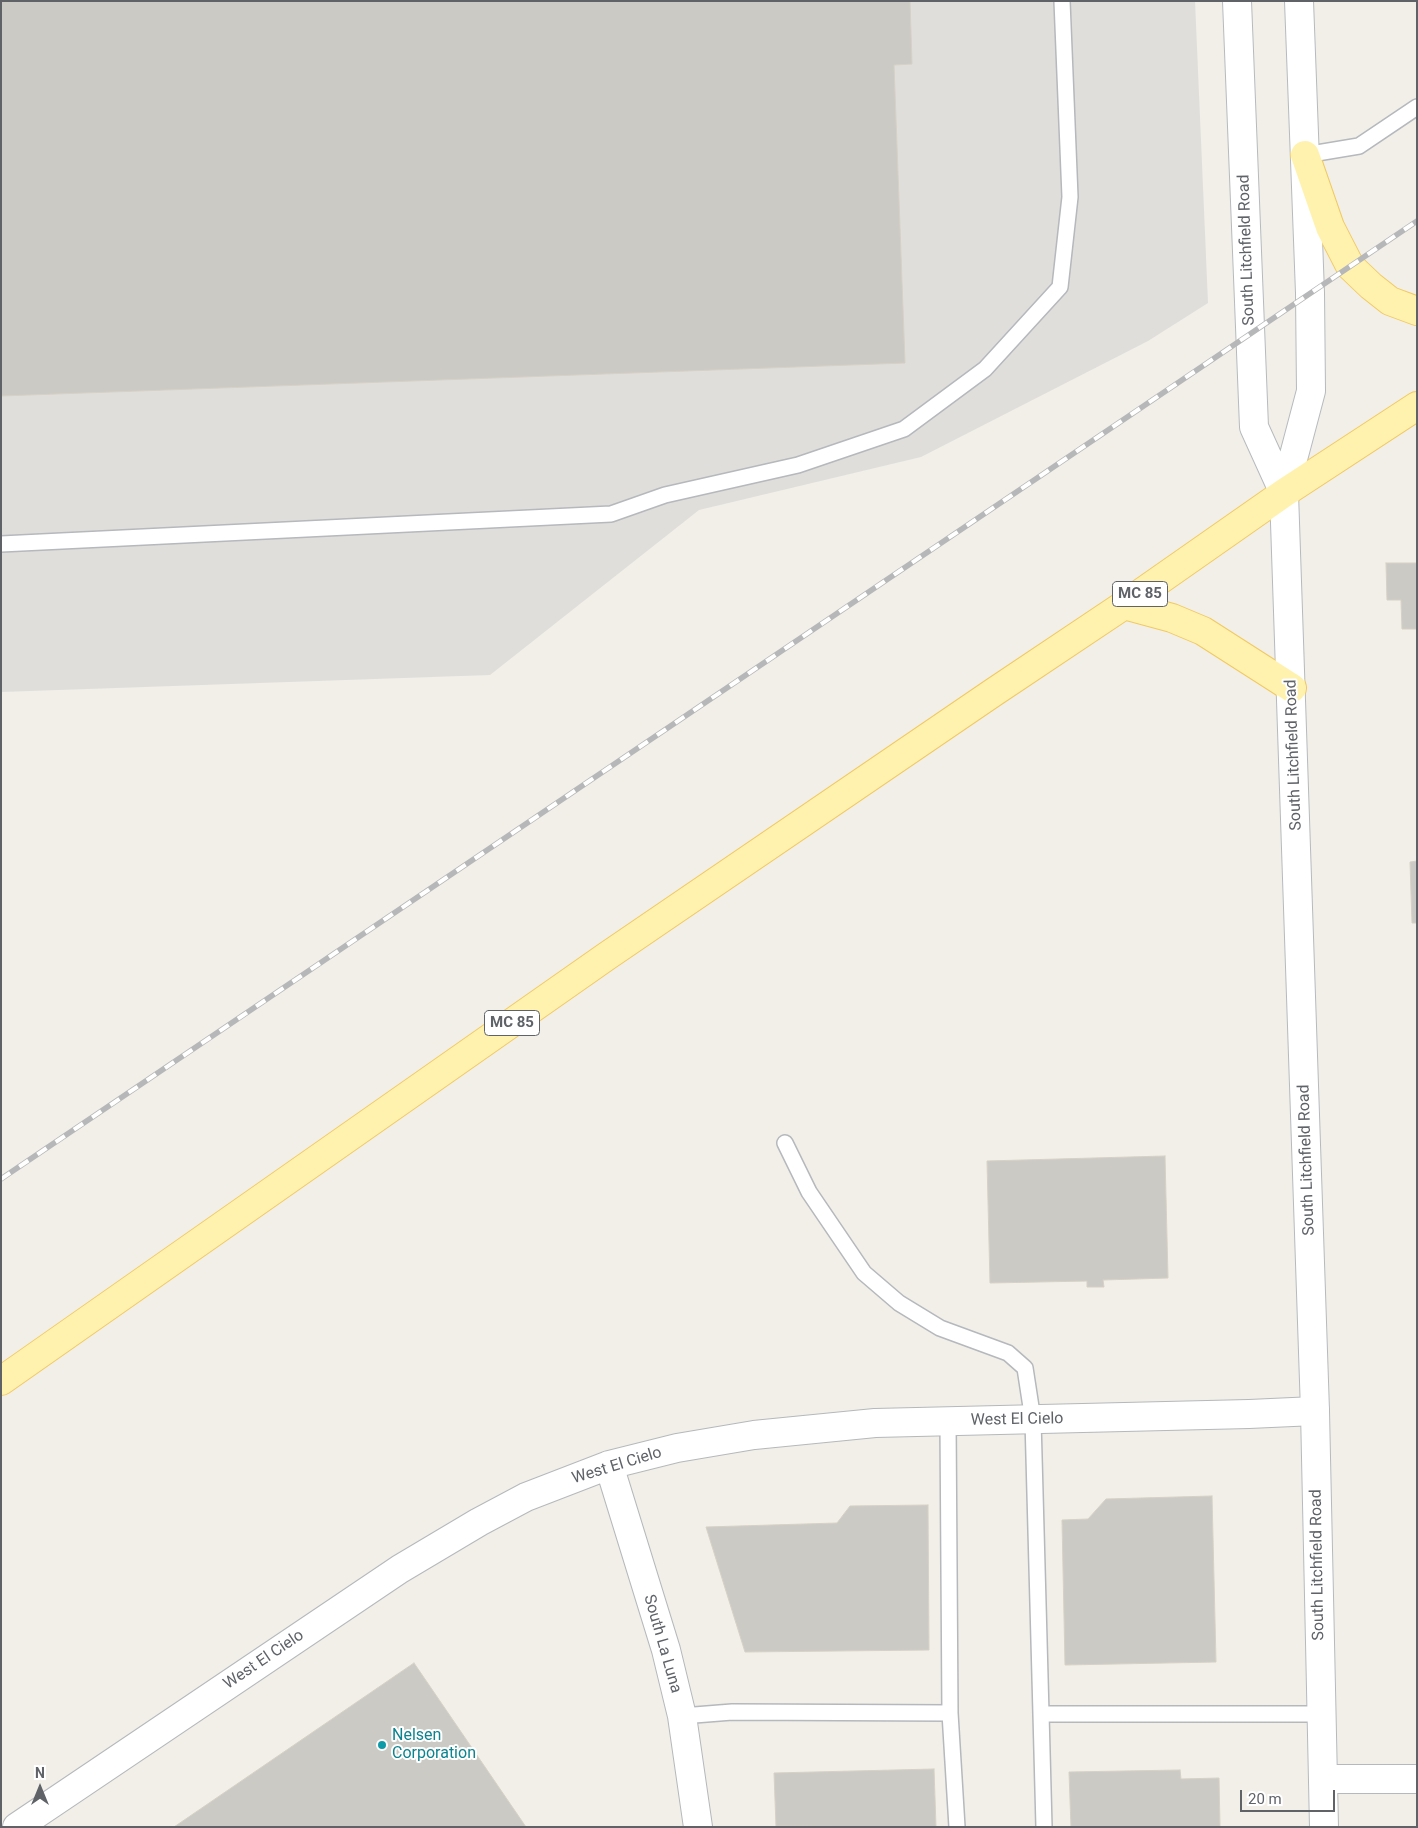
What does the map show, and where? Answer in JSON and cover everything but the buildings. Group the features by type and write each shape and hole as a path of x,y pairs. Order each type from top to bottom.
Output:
{"main road":[{"name":"South Litchfield Road","path":"1237,1 1254,427 1284,493"},
{"name":"South Litchfield Road","path":"1299,1 1312,391 1284,493 1315,1411 1324,1827"},
{"path":"1305,155 1330,228 1350,266 1390,301 1417,311"},
{"path":"1284,493 1417,406"},
{"name":"MC 85","path":"1,1381 607,956 1124,605 1284,493"},
{"path":"1124,605 1172,618 1202,631 1292,688"},
{"name":"West El Cielo","path":"17,1827 400,1569 479,1522 526,1497 609,1466 677,1448 754,1434 875,1423 1315,1411"},
{"name":"South La Luna","path":"609,1466 666,1650 682,1716 698,1827"},
{"path":"1323,1779 1417,1779"}],"lane":[{"path":"1,544 611,514 665,495 798,465 904,429 985,369 1060,287 1070,197 1062,1"},
{"path":"1305,155 1359,146 1417,107"},
{"path":"784,1143 809,1192 864,1273 899,1303 940,1328 1008,1353 1025,1368 1033,1420 1044,1827"},
{"path":"948,1421 950,1713 957,1827"},
{"path":"682,1716 732,1712 950,1713"},
{"path":"1041,1714 1322,1714"}],"shaded area":[{"path":"1,1 1195,1 1208,303 1148,341 921,457 699,510 490,675 1,692"}],"railway":[{"path":"1,1179 1417,221"}],"place":[{"name":"Nelsen Corporation","path":"382,1745"}]}
